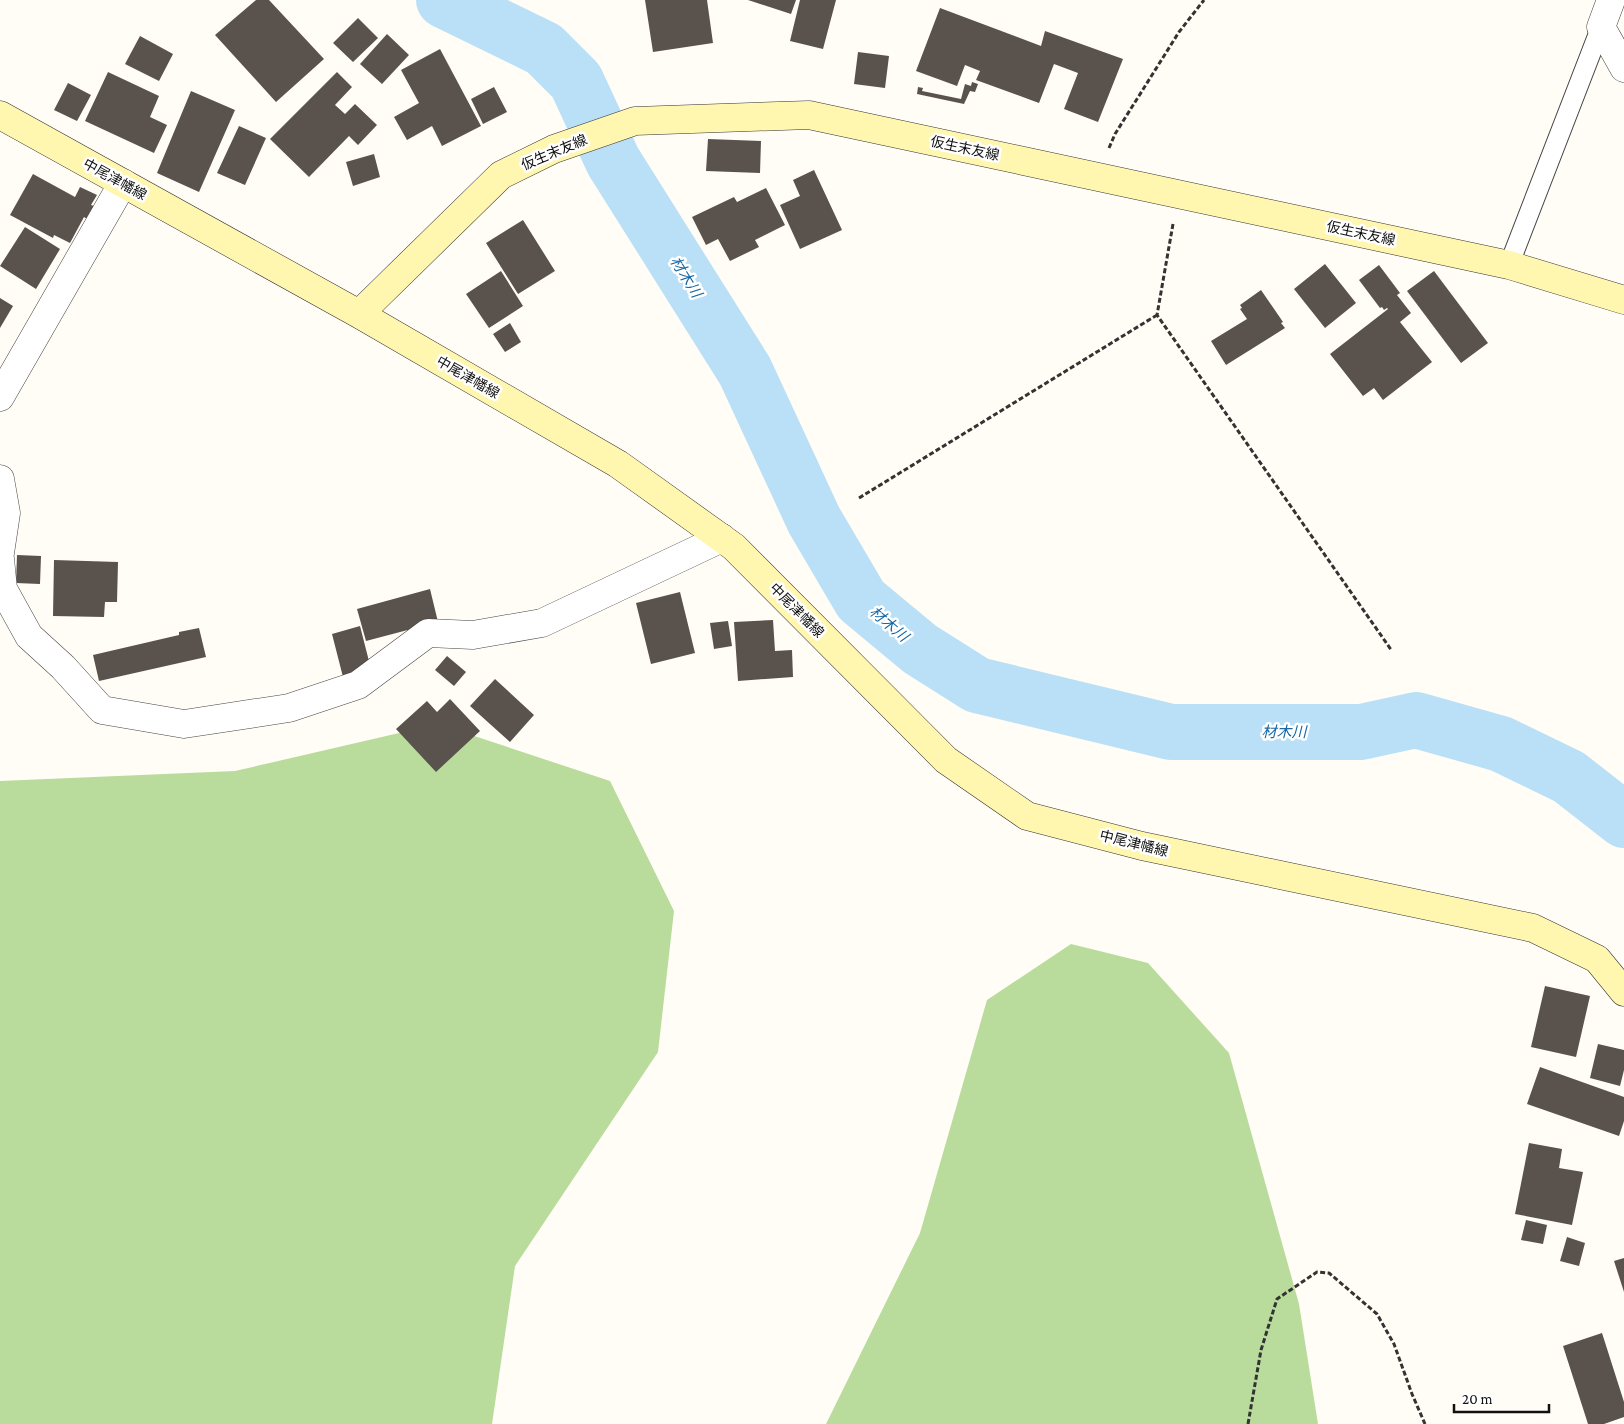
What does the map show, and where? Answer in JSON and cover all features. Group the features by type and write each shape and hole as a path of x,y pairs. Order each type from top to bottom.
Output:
{"main road":[{"name":"中尾津幡線","path":"0,115 359,314 618,464 734,547 946,760 1027,816 1142,846 1533,928 1597,959 1624,992"},
{"name":"仮生末友線","path":"359,314 501,176 554,149 634,121 809,115 1509,264 1624,300"}],"street":[{"path":"1611,0 1601,27 1624,68"},
{"path":"0,396 123,183"},
{"path":"0,479 6,513 0,553"},
{"path":"0,559 3,589 29,636 63,667 102,710 184,724 289,708 358,685 428,634 473,635 542,623 722,538"}],"lane":[{"path":"1509,264 1601,27"}],"path":[{"path":"1098,177 1115,134 1179,32 1204,0"},
{"path":"1178,194 1157,315 1392,651"},
{"path":"859,498 1157,315"},
{"path":"1248,1424 1261,1350 1277,1299 1317,1272 1329,1273 1377,1314 1394,1344 1425,1424"}],"green space":[{"path":"438,724 610,781 674,911 658,1052 515,1266 492,1424 0,1424 0,781 235,771"},
{"path":"1071,944 1148,963 1229,1053 1299,1304 1318,1424 826,1424 920,1233 987,1000"}],"building":[{"path":"256,0 269,0 324,59 276,102 215,35"},
{"path":"645,0 707,0 713,43 653,52"},
{"path":"748,0 796,0 791,14"},
{"path":"800,0 836,0 823,49 790,41"},
{"path":"940,8 1041,46 1045,31 1123,59 1098,122 1064,109 1078,73 1054,64 1039,103 976,80 980,71 965,65 957,86 916,71"},
{"path":"358,18 378,38 353,62 333,43"},
{"path":"387,34 409,55 382,84 360,64"},
{"path":"140,36 173,54 159,81 125,64"},
{"path":"440,49 481,126 442,146 432,126 407,140 394,117 419,103 401,70"},
{"path":"858,52 889,56 885,88 854,84"},
{"path":"108,72 159,96 150,117 167,125 154,153 85,121"},
{"path":"337,72 352,87 335,105 345,114 355,104 377,125 358,145 349,136 309,177 270,139"},
{"path":"972,82 978,84 975,92 970,91 964,104 917,94 918,87 923,88 922,91 961,99 965,84 971,86"},
{"path":"68,83 91,95 77,121 54,110"},
{"path":"494,87 507,112 483,124 471,99"},
{"path":"191,91 235,110 199,192 157,173"},
{"path":"239,126 266,138 245,185 217,173"},
{"path":"708,139 761,141 760,173 706,171"},
{"path":"374,154 380,177 353,186 346,162"},
{"path":"814,170 842,230 800,249 780,205 800,196 793,180"},
{"path":"33,174 75,197 80,187 97,195 91,205 94,206 87,219 84,217 70,243 54,235 53,238 10,215"},
{"path":"766,188 785,225 755,240 759,247 730,261 718,239 706,245 692,217 734,197 737,202"},
{"path":"523,220 555,271 518,294 486,243"},
{"path":"25,227 60,249 36,289 0,266"},
{"path":"1325,264 1356,303 1325,328 1294,289"},
{"path":"1379,265 1400,293 1397,295 1411,313 1400,322 1432,362 1383,400 1374,388 1363,396 1330,354 1388,309 1380,308 1359,280"},
{"path":"501,271 523,306 489,328 466,294"},
{"path":"1434,271 1488,343 1461,363 1407,291"},
{"path":"1261,290 1283,322 1281,323 1285,328 1226,365 1211,341 1247,319 1240,309 1242,308 1240,305"},
{"path":"0,298 13,306 0,328"},
{"path":"510,323 521,342 505,352 493,334"},
{"path":"17,555 41,556 40,584 16,583"},
{"path":"54,560 118,562 117,602 105,602 104,617 53,616"},
{"path":"430,589 438,622 366,641 357,609"},
{"path":"680,592 695,653 651,664 636,603"},
{"path":"773,620 775,651 792,650 793,677 738,681 734,622"},
{"path":"728,621 732,646 714,649 710,623"},
{"path":"360,626 371,669 343,677 332,634"},
{"path":"199,628 206,657 99,681 93,655 179,635 179,632"},
{"path":"447,656 466,672 454,686 435,670"},
{"path":"495,679 534,715 510,742 470,706"},
{"path":"450,699 480,731 436,772 396,729 427,701 437,712"},
{"path":"1545,986 1590,996 1576,1057 1531,1047"},
{"path":"1598,1044 1624,1050 1624,1070 1620,1086 1590,1078"},
{"path":"1540,1067 1624,1097 1624,1121 1619,1136 1527,1104"},
{"path":"1529,1143 1562,1149 1559,1168 1583,1172 1572,1225 1515,1214"},
{"path":"1526,1220 1547,1225 1543,1244 1521,1240"},
{"path":"1567,1237 1585,1243 1579,1266 1560,1261"},
{"path":"1624,1258 1624,1292 1614,1261"},
{"path":"1602,1333 1624,1402 1624,1417 1604,1424 1588,1424 1563,1346"}],"waterway":[{"name":"材木川","path":"444,0 544,49 576,81 613,161 745,371 814,520 861,600 920,649 977,685 1171,732 1361,732 1416,720 1501,744 1569,777 1624,820"}]}
